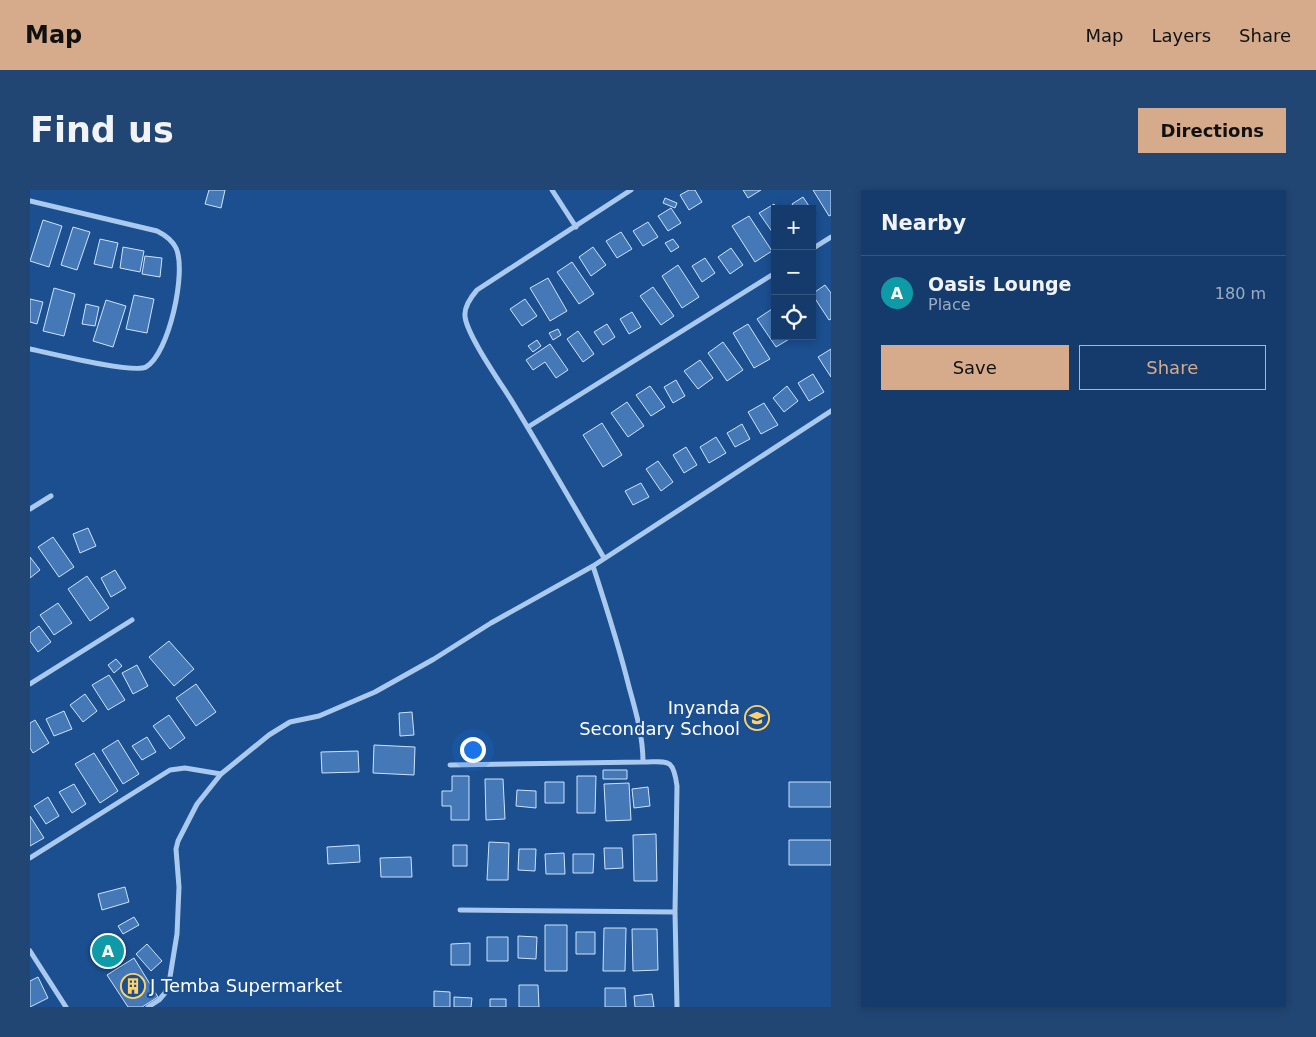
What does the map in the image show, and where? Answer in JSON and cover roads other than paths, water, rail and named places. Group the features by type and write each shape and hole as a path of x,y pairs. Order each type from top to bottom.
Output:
{"street":[{"path":"552,190 576,227"},
{"path":"604,558 467,325 464,315 469,298 477,290 631,190"},
{"path":"30,201 157,231 166,236 176,247 179,277 173,318 153,361 146,367 129,369 30,349"},
{"path":"816,246 831,237"},
{"path":"528,427 771,275"},
{"path":"148,1007 159,1000 165,993 177,934 179,887 176,849 178,841 197,804 221,774 269,735 290,722 319,716 375,692 434,659 491,623 593,566 831,411"},
{"path":"30,509 51,496"},
{"path":"593,566 615,631 638,720 643,744 643,762"},
{"path":"30,684 132,620"},
{"path":"450,765 643,762 666,762 670,764 675,770 677,786 675,912 677,1007"},
{"path":"30,858 170,770 185,768 221,774"},
{"path":"460,910 675,912"},
{"path":"30,951 66,1007"}],"place":[{"name":"Inyanda Secondary School","path":"757,718"},
{"name":"Oasis Lounge","path":"108,951"},
{"name":"J Temba Supermarket","path":"133,986"}]}
